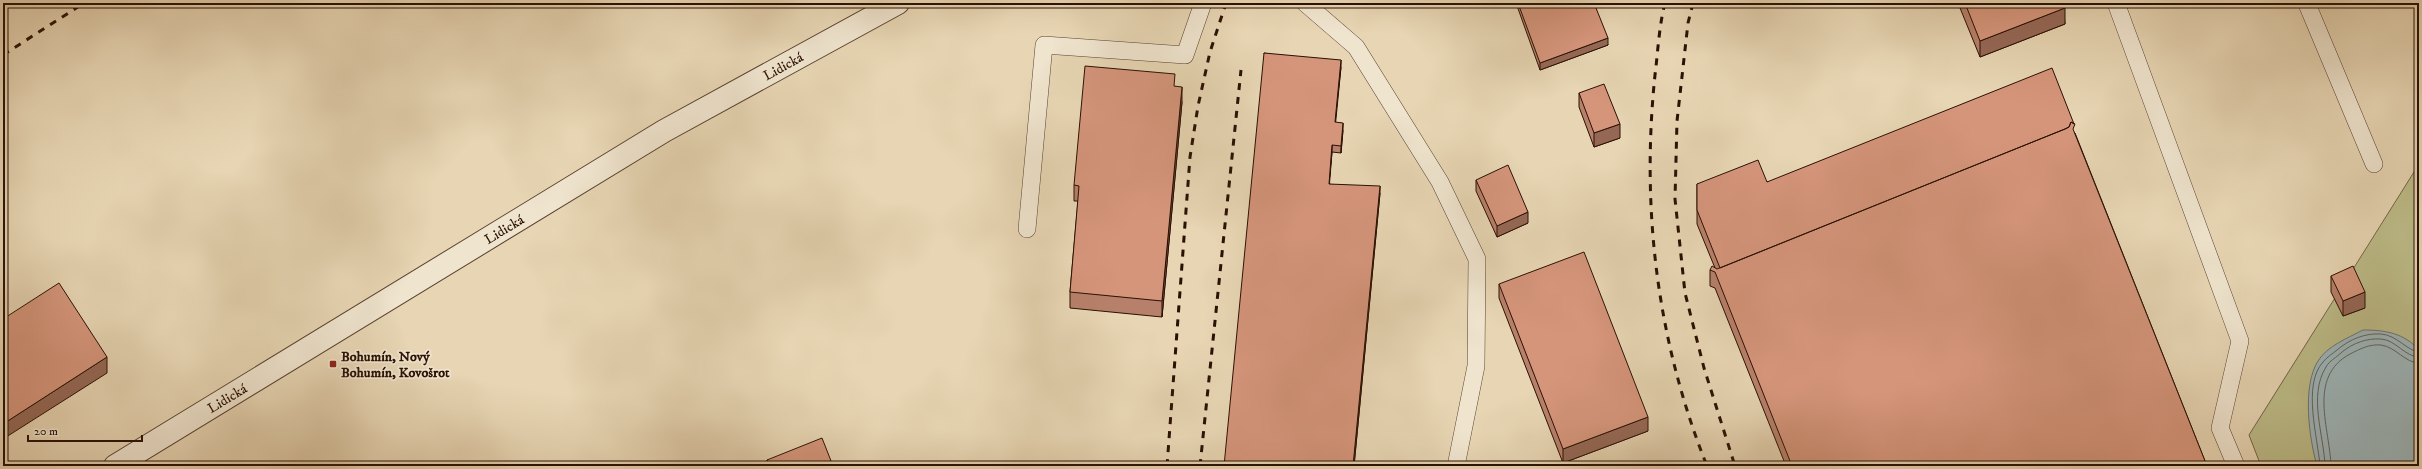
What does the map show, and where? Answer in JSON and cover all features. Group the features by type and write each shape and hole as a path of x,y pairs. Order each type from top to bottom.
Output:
{"street":[{"name":"Lidická","path":"115,466 664,130 898,3"}],"lane":[{"path":"1027,229 1044,46 1185,55 1203,3"},
{"path":"1305,3 1356,47 1440,182 1477,259 1476,366 1456,466"},
{"path":"2116,3 2240,341 2220,428 2236,466"},
{"path":"2308,3 2374,164"}],"shaded area":[{"path":"2419,164 2419,466 2261,466 2249,435"}],"water":[{"path":"2363,330 2386,332 2400,336 2413,344 2419,350 2419,466 2317,466 2308,412 2310,384 2313,372 2318,361 2327,351 2338,343"}],"building":[{"path":"1518,3 1594,3 1608,38 1540,63"},
{"path":"1965,3 2063,3 2065,8 1980,41"},
{"path":"1264,53 1341,60 1335,122 1343,123 1341,146 1332,145 1329,184 1380,186 1353,466 1224,466"},
{"path":"1085,66 1175,74 1174,86 1182,87 1162,301 1070,292 1079,186 1074,185"},
{"path":"2052,68 2074,124 2071,122 2069,127 2065,129 1720,268 1697,210 1697,184 1758,160 1767,182"},
{"path":"1604,84 1620,124 1594,133 1579,93"},
{"path":"2071,122 2075,124 2073,129 2207,466 1792,466 1715,272 1710,270 1712,266 1717,269 2065,129 2069,127"},
{"path":"1508,165 1528,212 1497,226 1476,180"},
{"path":"1584,252 1648,417 1563,449 1499,284"},
{"path":"2353,266 2365,292 2343,301 2331,276"},
{"path":"59,283 107,357 3,424 3,319"},
{"path":"822,438 833,466 770,466 767,460"}],"railway":[{"path":"3,55 84,3"},
{"path":"1167,466 1190,157 1198,106 1210,52 1226,3"},
{"path":"1665,3 1661,21 1651,125 1650,175 1652,225 1657,274 1665,323 1676,371 1690,419 1707,466"},
{"path":"1693,3 1688,23 1677,121 1675,199 1685,293 1704,368 1735,466"},
{"path":"1200,466 1241,70"}],"place":[{"name":"Bohumín, Nový Bohumín, Kovošrot","path":"333,364"}]}
